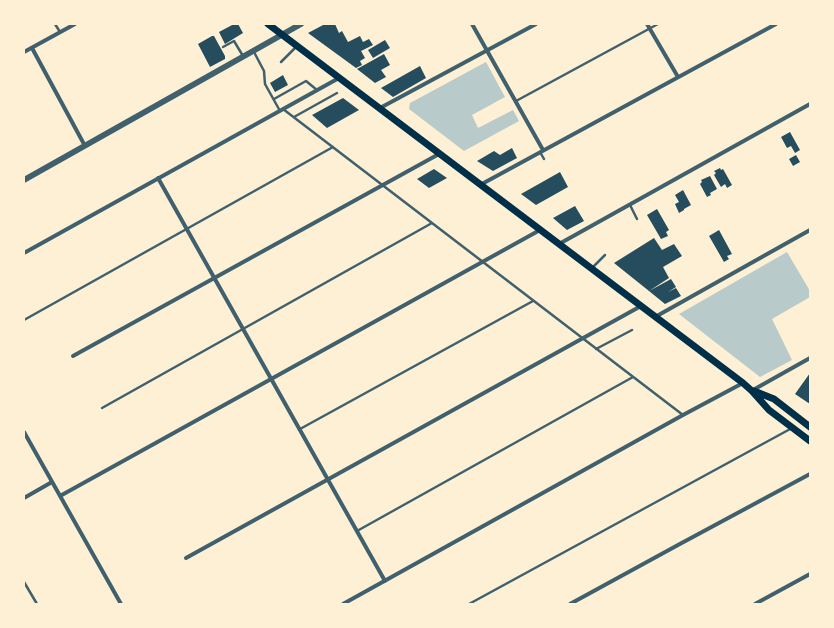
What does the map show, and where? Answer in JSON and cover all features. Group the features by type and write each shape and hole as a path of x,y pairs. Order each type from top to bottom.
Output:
{"main road":[{"path":"268,24 743,383 768,410 810,441"},
{"path":"752,391 774,399 810,427"}],"street":[{"path":"24,52 75,24"},
{"path":"24,180 301,24"},
{"path":"472,24 516,101 542,151"},
{"path":"379,108 536,24"},
{"path":"480,185 776,24"},
{"path":"649,26 678,77"},
{"path":"32,48 85,146"},
{"path":"24,253 339,78"},
{"path":"559,244 810,104"},
{"path":"73,356 439,154"},
{"path":"158,178 385,581"},
{"path":"60,496 540,230"},
{"path":"655,317 810,230"},
{"path":"186,558 641,306"},
{"path":"752,391 810,358"},
{"path":"343,604 743,383"},
{"path":"24,432 121,604"},
{"path":"570,604 810,474"},
{"path":"24,498 52,482"},
{"path":"755,604 810,574"}],"lane":[{"path":"55,24 60,32"},
{"path":"516,101 649,26 658,24"},
{"path":"223,47 234,41 243,56"},
{"path":"281,62 297,46"},
{"path":"253,51 264,71 265,84 282,110 294,117 683,415"},
{"path":"274,99 306,81 317,90"},
{"path":"294,117 337,93"},
{"path":"24,320 333,147"},
{"path":"542,151 544,160"},
{"path":"630,204 637,220"},
{"path":"102,408 432,223"},
{"path":"591,269 605,255"},
{"path":"300,429 534,301"},
{"path":"596,349 632,330"},
{"path":"357,531 633,377"},
{"path":"469,604 792,428"},
{"path":"24,582 37,604"}],"shaded area":[{"path":"486,62 505,97 472,115 478,128 513,110 519,121 464,151 409,109 410,103"},
{"path":"787,252 810,291 810,297 772,319 792,360 760,377 679,314"}],"building":[{"path":"234,24 238,24 243,33 225,44 219,32"},
{"path":"325,24 335,24 339,33 342,31 348,42 360,36 363,42 369,39 373,45 361,51 365,58 360,61 362,65 356,68 308,33"},
{"path":"214,36 225,56 225,59 210,67 198,44"},
{"path":"385,40 390,48 373,58 368,50"},
{"path":"384,54 390,65 381,70 386,77 375,83 357,69"},
{"path":"420,66 426,78 393,97 381,88"},
{"path":"283,75 288,85 275,92 270,83"},
{"path":"343,98 359,110 327,128 312,115"},
{"path":"790,132 800,150 795,153 791,146 787,148 781,137"},
{"path":"512,148 517,158 493,171 477,161 494,151 500,155"},
{"path":"796,155 800,162 793,166 789,159"},
{"path":"720,168 721,170 723,169 732,185 727,188 725,184 721,187 714,175 716,173 714,171"},
{"path":"434,169 447,178 429,188 417,179"},
{"path":"560,172 568,187 536,205 521,194"},
{"path":"710,176 717,189 710,193 711,195 707,197 700,184 702,182 701,180"},
{"path":"683,190 691,205 679,213 675,204 679,202 675,195"},
{"path":"575,206 584,221 567,230 553,218"},
{"path":"657,209 669,230 666,232 668,236 661,239 647,215"},
{"path":"719,230 732,254 727,256 729,259 724,262 709,236"},
{"path":"654,238 662,250 674,244 682,256 663,267 669,278 649,291 614,263"},
{"path":"671,279 676,287 668,292 676,288 681,296 665,304 649,291"},
{"path":"810,373 810,404 795,394"}]}
